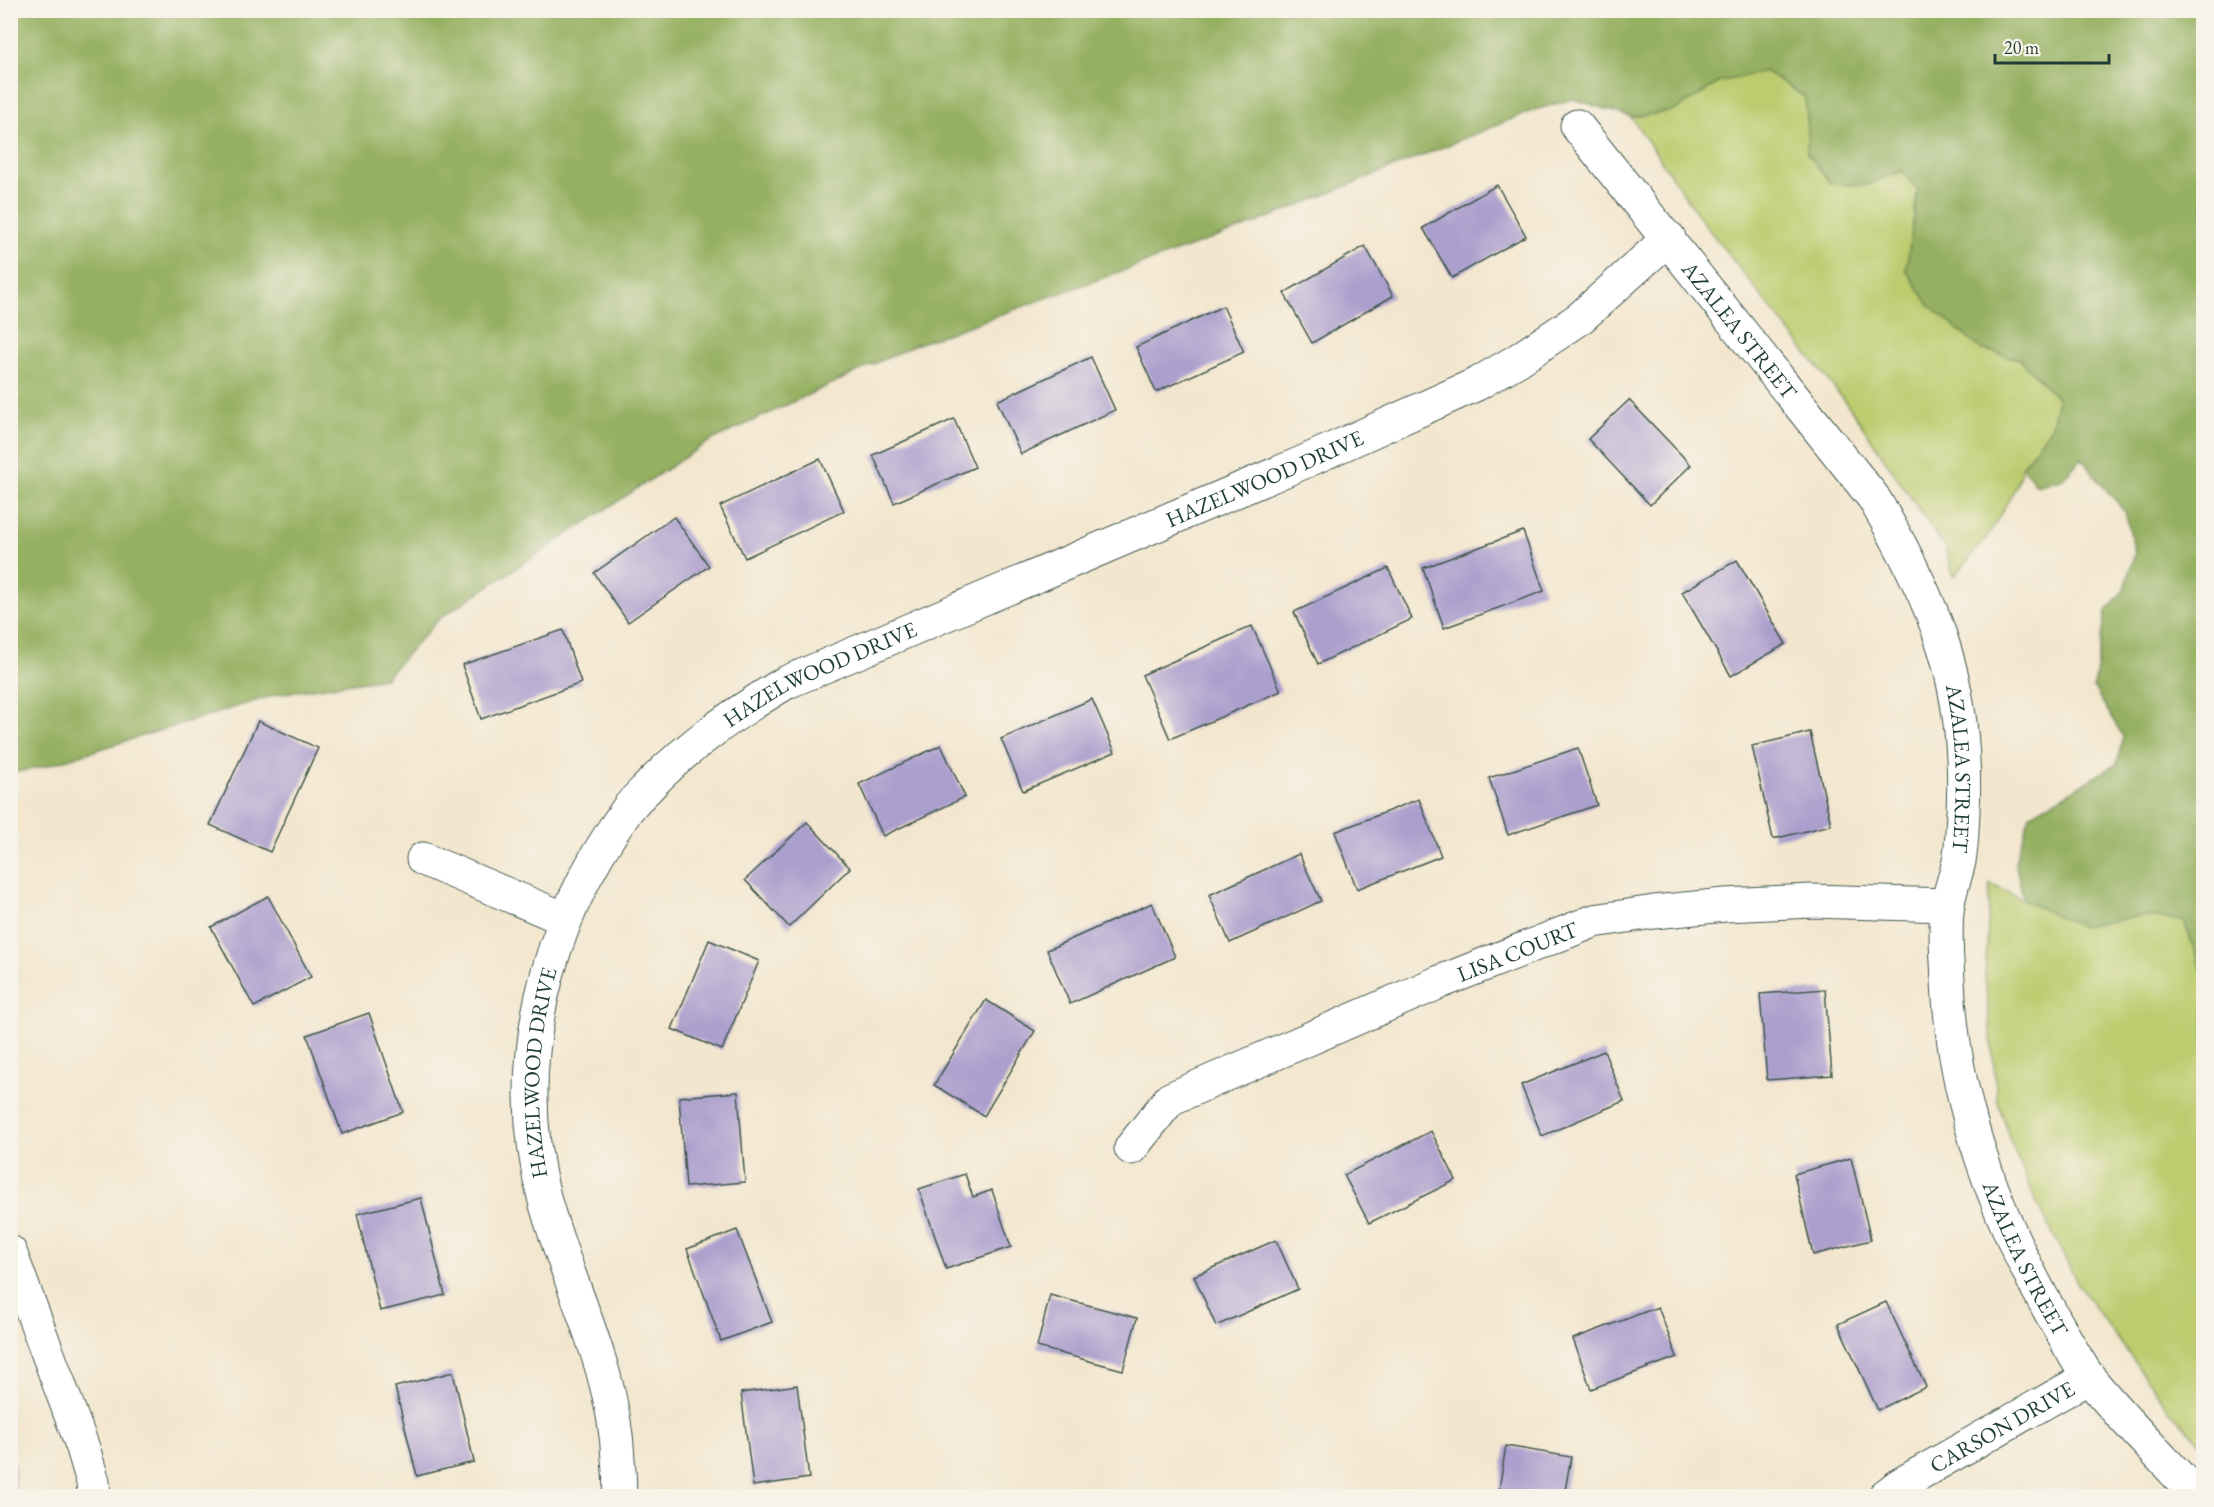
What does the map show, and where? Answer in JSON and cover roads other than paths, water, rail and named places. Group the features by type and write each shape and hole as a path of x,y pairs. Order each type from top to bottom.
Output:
{"street":[{"name":"AZALEA STREET","path":"1577,126 1669,238 1872,496 1902,546 1925,594 1942,636 1955,683 1962,743 1963,810 1959,860 1948,905 1948,983 1958,1063 1972,1132 2002,1212 2038,1290 2089,1377 2197,1497"},
{"name":"HAZELWOOD DRIVE","path":"619,1497 617,1434 606,1380 546,1203 535,1155 531,1108 532,1052 549,960 565,919 592,866 627,809 675,759 724,720 785,683 1305,462 1477,384 1579,319 1669,238"},
{"path":"423,859 565,919"},
{"name":"LISA COURT","path":"1131,1148 1170,1099 1430,987 1593,921 1654,912 1811,901 1948,905"},
{"path":"10,1252 83,1448 93,1482 93,1497"},
{"name":"CARSON DRIVE","path":"1885,1497 1901,1484 2089,1377"}]}
